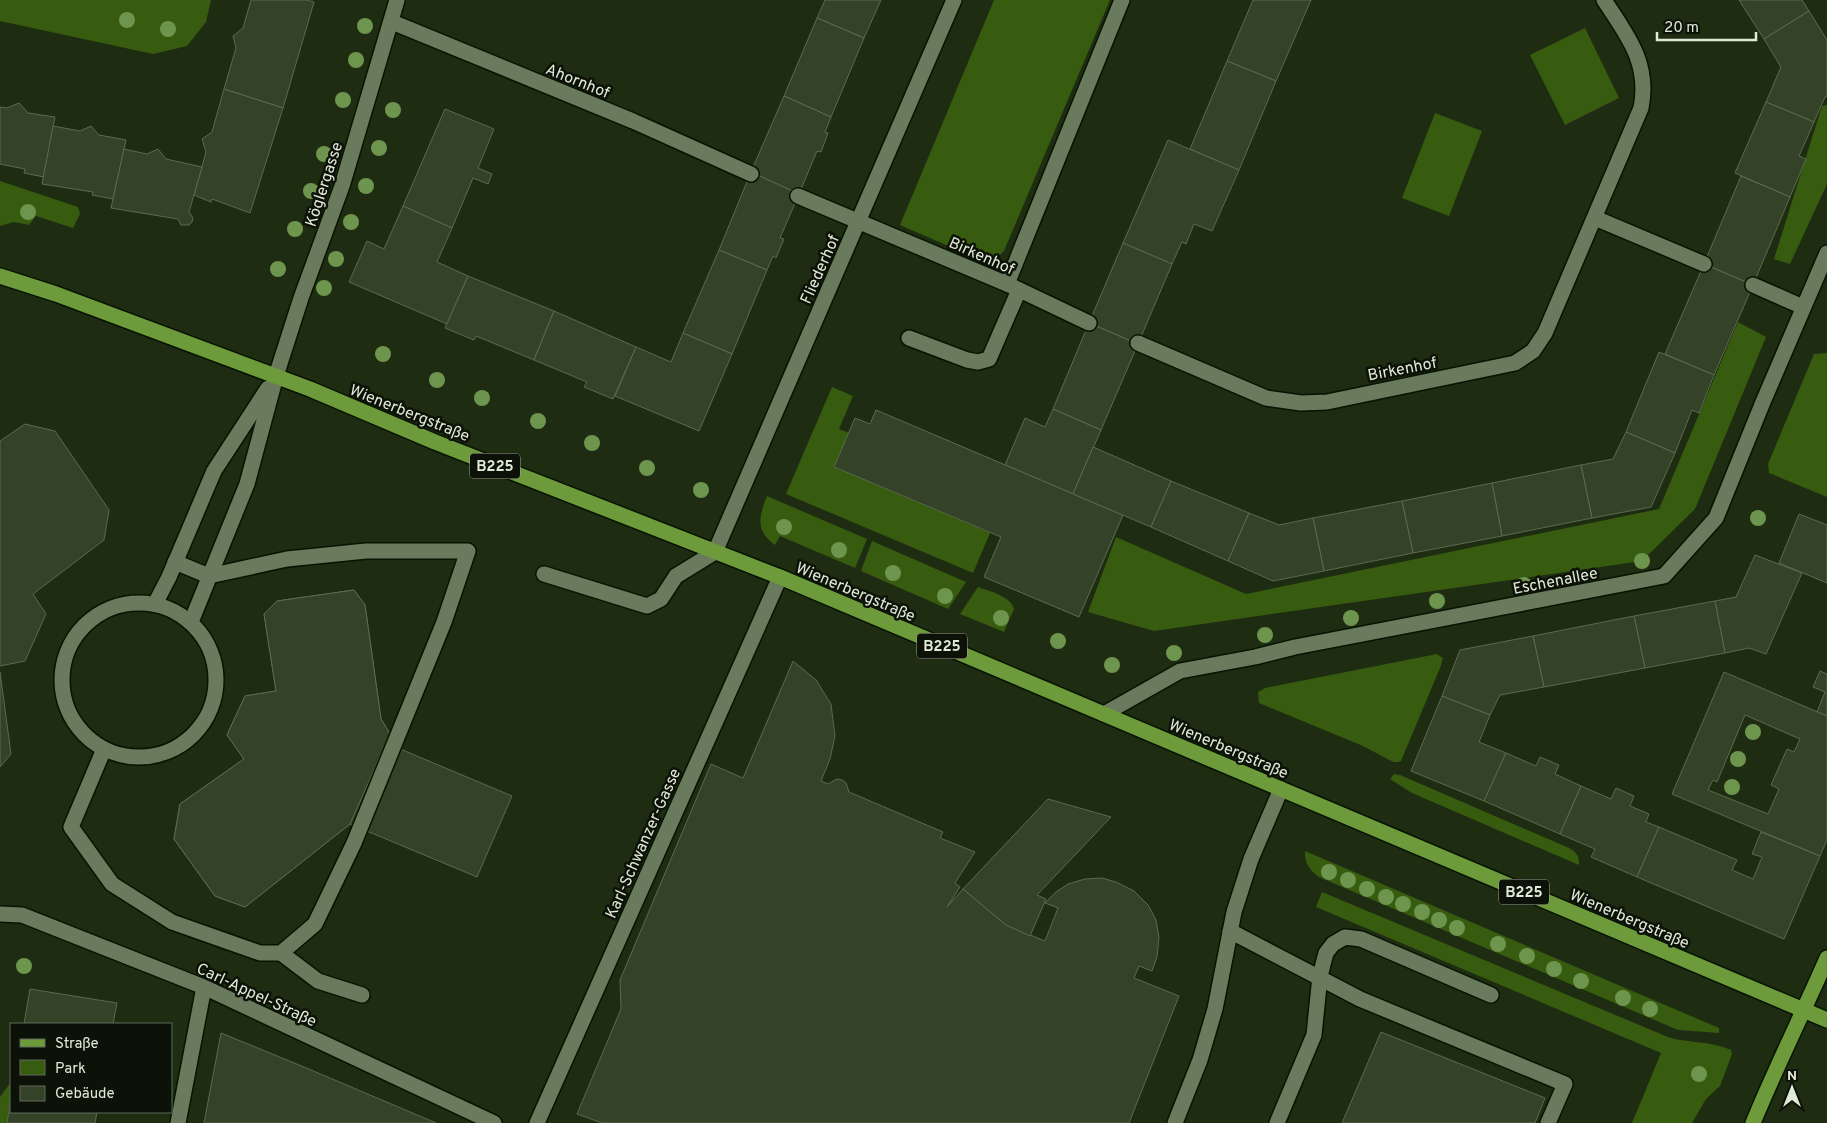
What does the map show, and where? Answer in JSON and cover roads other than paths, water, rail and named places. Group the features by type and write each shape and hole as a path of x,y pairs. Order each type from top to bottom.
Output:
{"main road":[{"name":"Wienerbergstraße","path":"0,276 56,294 276,376 444,445 780,577 1827,1020"},
{"path":"1753,1123 1775,1069 1805,1010 1827,958"}],"street":[{"name":"Köglergasse","path":"276,376 301,298 342,186 397,0"},
{"name":"Fliederhof","path":"715,552 860,221 954,0"},
{"path":"909,338 967,360 978,362 989,359 1013,287 1122,0"},
{"name":"Birkenhof","path":"1138,343 1266,398 1301,403 1327,402 1515,363 1533,351 1545,333 1641,108 1644,91 1637,55 1630,40 1604,0"},
{"name":"Ahornhof","path":"392,22 633,121 751,174"},
{"path":"798,196 860,221"},
{"path":"1595,218 1704,264"},
{"name":"Birkenhof","path":"860,221 1013,287 1089,323"},
{"name":"Eschenallee","path":"1104,714 1180,671 1664,576 1716,518 1827,253"},
{"path":"1753,285 1803,307"},
{"path":"155,604 214,471 276,376"},
{"path":"191,622 208,576 247,484 276,376"},
{"path":"175,562 208,576 287,559 366,551 468,551 444,622 354,843 315,924 281,953"},
{"path":"544,574 647,606 661,599 676,576 715,552"},
{"name":"Karl-Schwanzer-Gasse","path":"538,1123 780,577"},
{"path":"130,602 155,604 174,610 191,622 206,641 215,664 216,689 209,713 195,733 175,748 152,756 127,756 104,749 83,734 69,714 62,690 62,666 70,642 86,623 106,609 130,602"},
{"path":"104,749 71,827 112,884 172,922 260,953 281,953 318,981 362,995"},
{"path":"1176,1123 1200,1060 1215,1009 1234,912 1251,858 1281,789"},
{"name":"Carl-Appel-Straße","path":"0,914 22,915 204,987 494,1123"},
{"path":"1230,931 1320,976 1360,999 1564,1084 1548,1123"},
{"path":"1277,1123 1314,1035 1320,976 1326,953 1333,944 1345,937 1361,939 1491,995"},
{"path":"178,1123 204,987"}]}
